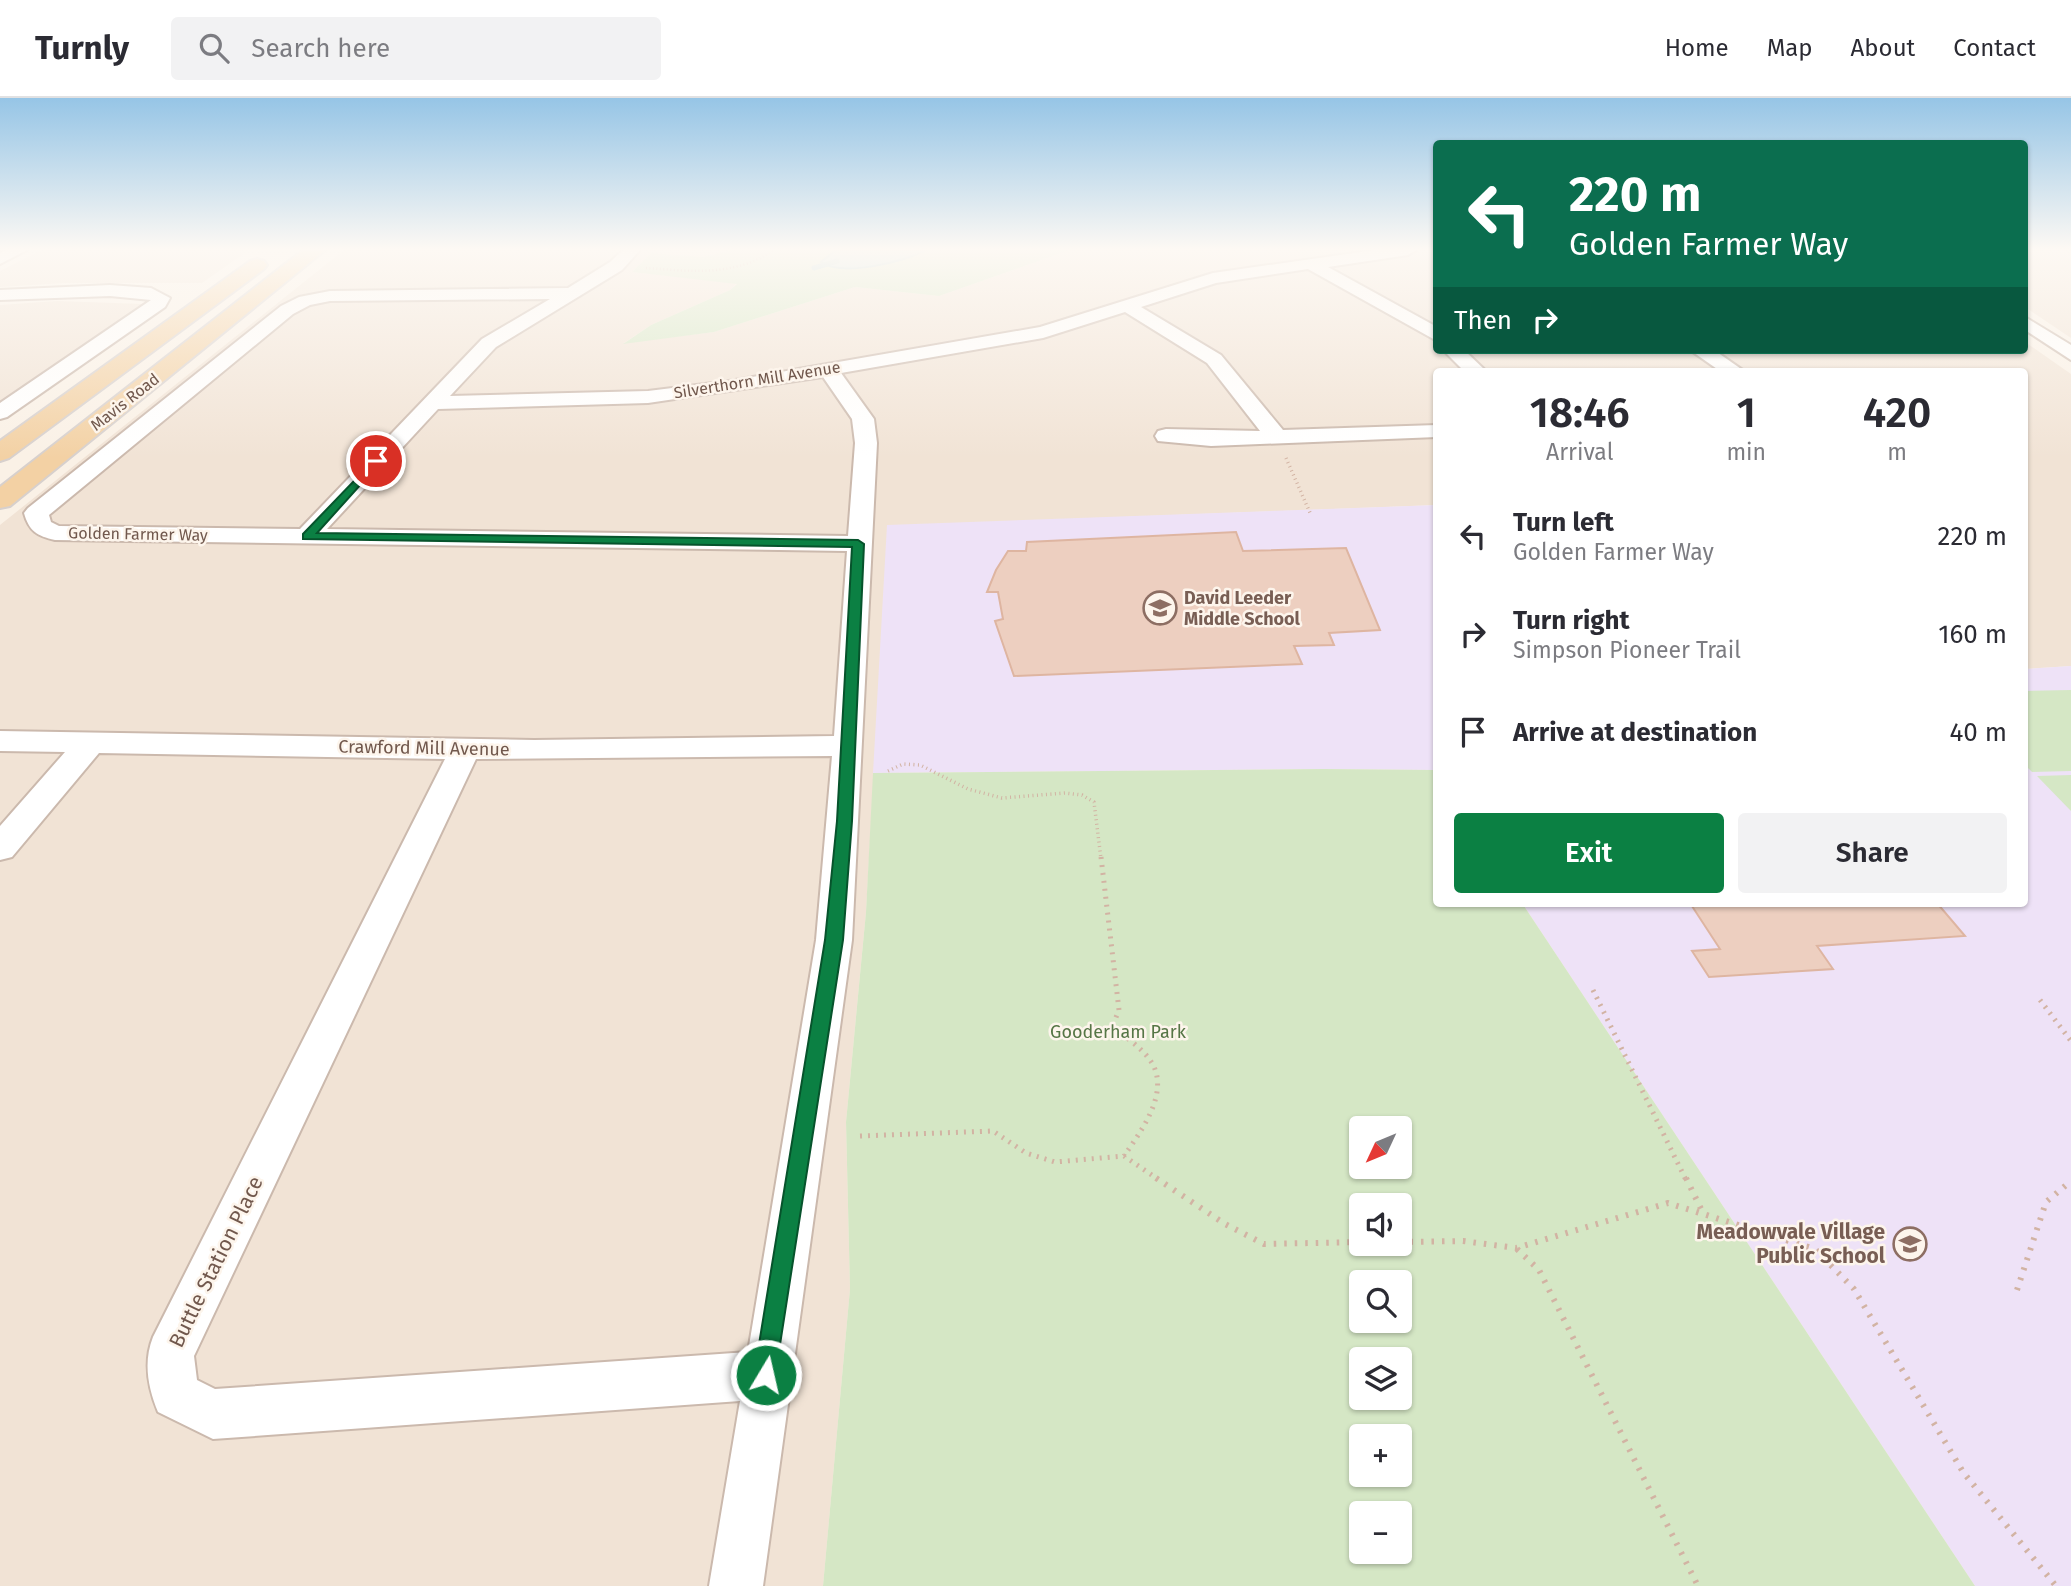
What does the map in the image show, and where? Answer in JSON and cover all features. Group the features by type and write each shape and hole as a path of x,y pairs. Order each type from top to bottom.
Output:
{"main road":[{"name":"Mavis Road","path":"0,453 184,319"},
{"name":"Mavis Road","path":"0,500 228,319"}],"street":[{"path":"0,413 135,319"},
{"name":"Golden Farmer Way","path":"275,319 37,513 40,526 55,533 858,544"},
{"path":"307,536 489,343 527,319"},
{"name":"Silverthorn Mill Avenue","path":"430,403 648,397 729,387 1044,332 1082,319"},
{"path":"1150,319 1214,359 1276,436"},
{"path":"1409,319 1433,333"},
{"path":"2028,324 2071,354"},
{"path":"1457,354 1473,368"},
{"path":"1706,354 1729,368"},
{"path":"736,1586 834,940 866,443 863,419 828,370"},
{"path":"1166,436 1433,431"},
{"name":"Crawford Mill Avenue","path":"0,741 648,750 848,746"},
{"path":"0,848 91,742"},
{"name":"Buttle Station Place","path":"466,748 170,1354 175,1395 213,1414 766,1375"}],"path":[{"path":"1276,436 1311,515"},
{"path":"888,771 903,764 920,765 968,789 1002,798 1065,793 1082,794 1094,802 1119,1010 1112,1027 1152,1062 1157,1080 1152,1111 1124,1156"},
{"path":"1593,990 1704,1214"},
{"path":"2040,1000 2071,1041"},
{"path":"860,1136 993,1131 1020,1152 1065,1164 1124,1156 1225,1224 1264,1244 1349,1242"},
{"path":"2017,1290 2046,1202 2071,1181"},
{"path":"1412,1242 1463,1241 1516,1248 1668,1203 1815,1249 1854,1289 1963,1472 2056,1586"},
{"path":"1516,1248 1539,1270 1698,1586"}],"shaded area":[{"path":"0,319 121,319 0,403"},
{"path":"257,319 664,319 624,343 714,332 753,319 1433,319 1433,354 2028,354 2028,344 2071,374 2071,666 2028,669 2028,368 1433,368 1433,505 1072,519 877,715 866,912 846,1122 850,1289 823,1586 0,1586 0,525"},
{"path":"2043,319 2071,319 2071,338"},
{"name":"David Leeder Middle School","path":"1433,505 1433,770 873,773 887,525"},
{"name":"Meadowvale Village Public School","path":"2071,666 2071,1586 1975,1586 1525,907 2028,907 2028,669"}],"green space":[{"path":"664,319 753,319 714,332 623,344"},
{"path":"2071,690 2071,771 2032,772 2028,768 2028,691"},
{"name":"Gooderham Park","path":"1433,770 1433,907 1525,907 1975,1586 823,1586 850,1289 846,1122 866,912 873,773"},
{"path":"2071,775 2071,811 2037,776"}],"building":[{"path":"1236,532 1243,551 1346,548 1380,630 1329,633 1334,645 1294,646 1302,664 1014,676 995,621 1003,619 998,592 987,592 1008,551 1026,551 1027,542"},
{"path":"1693,907 1940,907 1965,936 1817,946 1833,969 1709,977 1692,951 1720,949"}],"place":[{"name":"David Leeder Middle School","path":"1160,608"},
{"name":"Meadowvale Village Public School","path":"1910,1244"}],"route":[{"path":"376,461 307,536 858,544 844,821 834,940 766,1375"}]}
